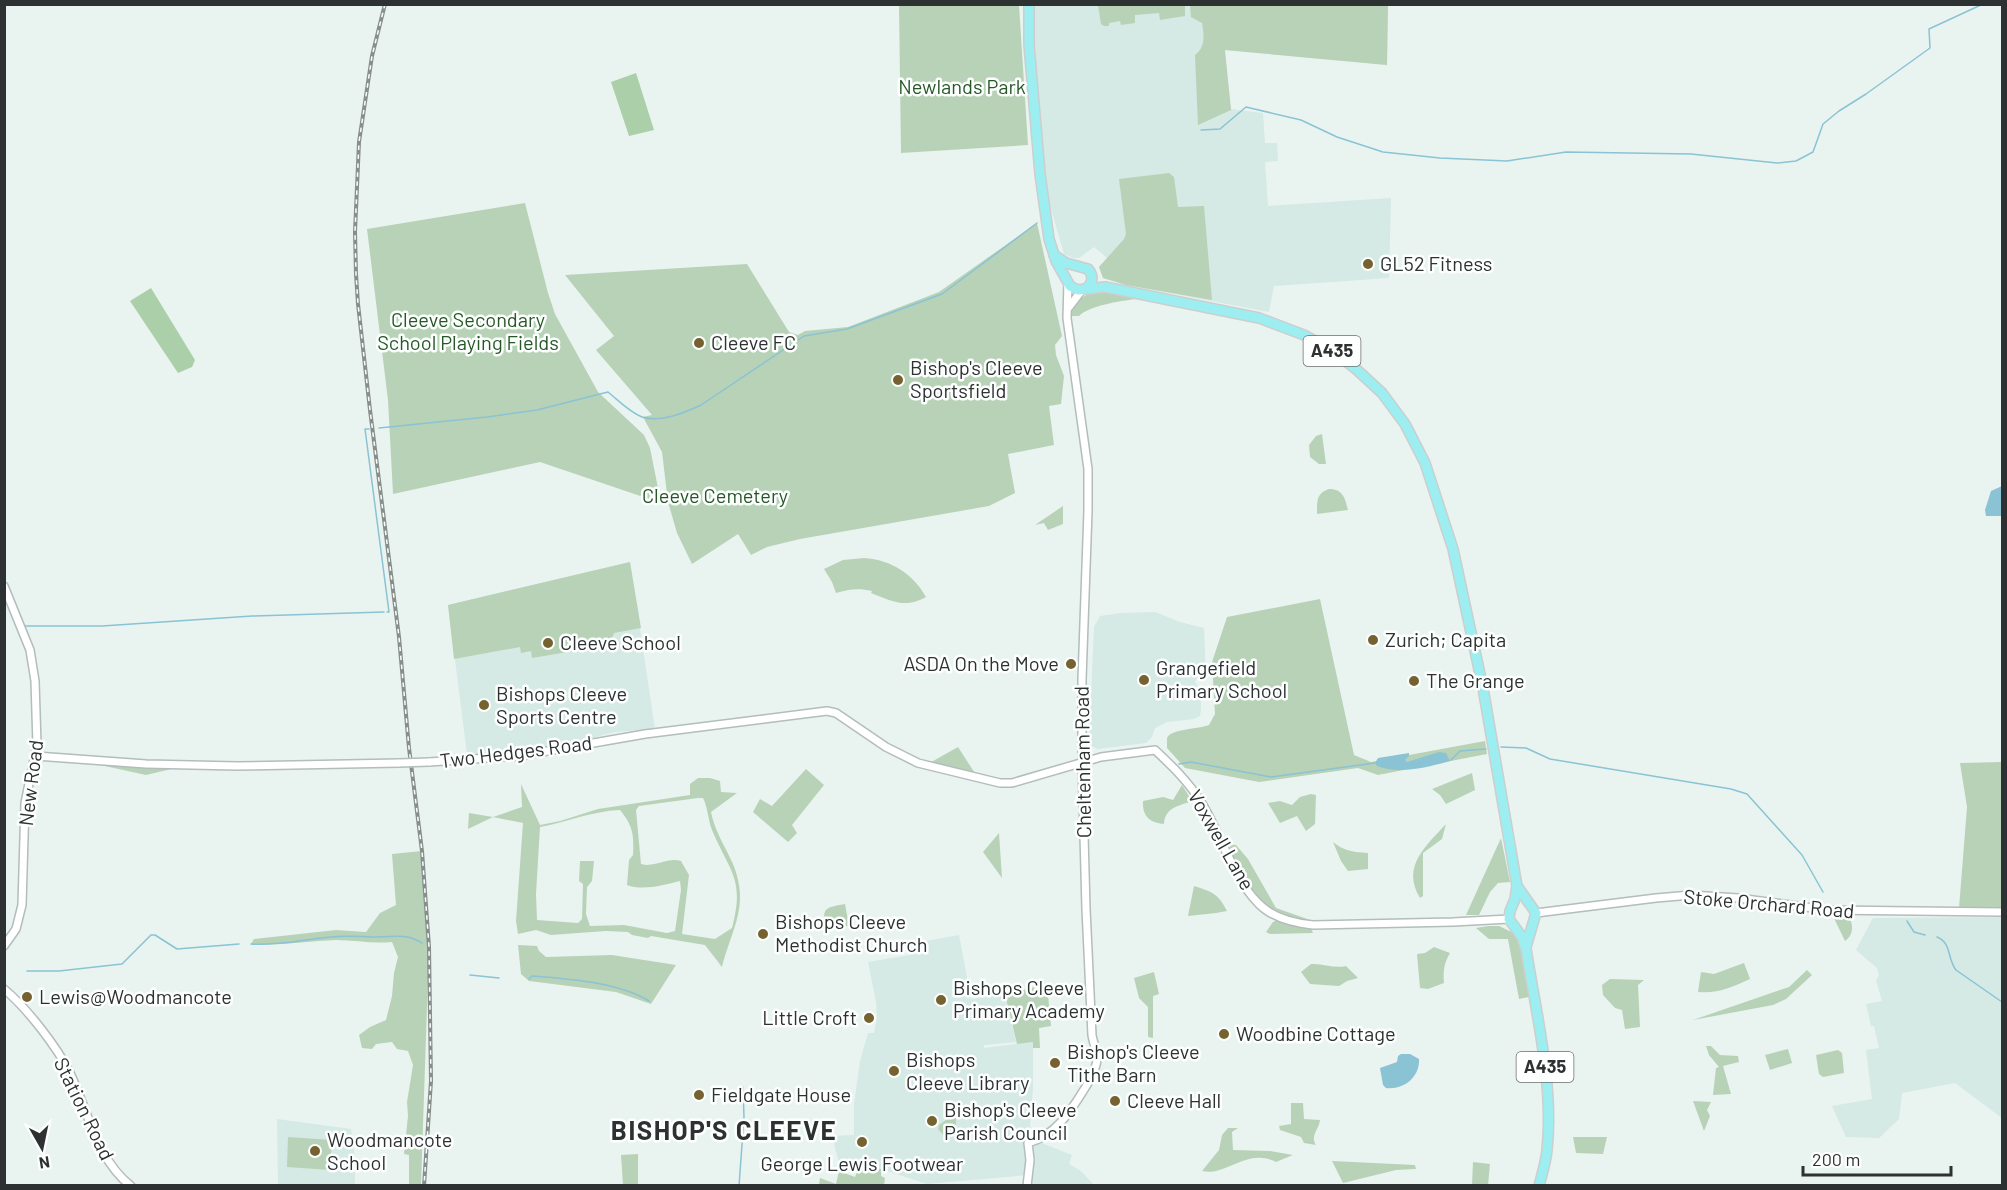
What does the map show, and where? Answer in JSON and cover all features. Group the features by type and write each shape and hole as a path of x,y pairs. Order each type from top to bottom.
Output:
{"main road":[{"path":"1029,4 1029,45 1040,174 1049,238 1054,255 1067,281 1074,289 1084,290 1090,284 1092,275"},
{"path":"1054,255 1066,263 1088,268 1105,287"},
{"path":"1067,281 1068,272 1074,266 1079,265"},
{"name":"A435","path":"1084,290 1105,287 1259,318 1304,335 1331,350 1356,369 1382,393 1405,424 1425,463 1453,549 1483,688 1517,886 1512,907"},
{"name":"A435","path":"1517,886 1528,903"},
{"path":"1520,902 1533,906 1536,914 1533,924 1526,928 1516,928 1509,919 1509,911 1520,902"},
{"name":"A435","path":"1526,949 1533,924"},
{"name":"A435","path":"1516,928 1526,949 1547,1092 1547,1151 1539,1185"}],"street":[{"name":"Cheltenham Road","path":"1027,1185 1030,1160 1028,1143 1052,1131 1070,1113 1089,1081 1098,1055 1092,1035 1088,970 1082,761 1088,469 1067,318 1067,281"},
{"path":"1068,308 1084,290"},
{"name":"New Road","path":"4,586 30,650 35,681 38,745 25,803 22,905 16,929 4,946"},
{"name":"Two Hedges Road","path":"36,756 146,764 244,766 429,762 519,756 645,734 827,711 836,713 886,747 918,763 1000,783 1012,783 1082,761"},
{"name":"Voxwell Lane","path":"1082,761 1155,750 1186,780 1258,904 1294,923 1347,925 1509,919"},
{"name":"Stoke Orchard Road","path":"1536,914 1656,898 1691,896 1738,898 1828,910 2002,912"},
{"name":"Station Road","path":"4,989 19,1001 69,1071 106,1158 116,1172 130,1185"}],"shaded area":[{"path":"1034,5 1388,5 1387,65 1224,50 1231,109 1263,113 1265,143 1277,143 1278,161 1265,162 1268,206 1391,198 1389,278 1274,286 1269,312 1126,285 1103,278 1099,267 1107,258 1094,247 1079,258 1064,254 1046,192 1034,40"},
{"name":"Cleeve School","path":"630,562 655,729 615,732 572,743 520,752 467,754 448,605"},
{"name":"Grangefield Primary School","path":"1155,612 1204,628 1206,677 1197,678 1195,682 1201,692 1200,716 1194,719 1167,722 1155,728 1152,737 1146,743 1098,749 1089,745 1094,627 1100,616"},
{"path":"2002,917 2002,1118 1955,1083 1902,1093 1899,1119 1879,1138 1846,1137 1832,1106 1872,1099 1866,1050 1879,1048 1866,1004 1882,1001 1876,980 1879,976 1877,968 1856,950 1873,918"},
{"path":"959,935 971,999 1005,994 1016,1042 984,1045 984,1048 1033,1042 1030,1126 1044,1144 1072,1155 1069,1164 1081,1171 1094,1185 1027,1185 1028,1175 927,1184 860,1164 840,1167 832,1136 854,1135 854,1104 860,1061 868,1033 874,1033 877,1017 868,962 910,955 909,944"},
{"name":"Woodmancote School","path":"277,1119 351,1129 355,1158 355,1185 278,1185"}],"green space":[{"name":"Newlands Park","path":"899,5 1019,5 1028,145 901,153"},
{"path":"1098,5 1185,5 1185,16 1160,20 1159,13 1135,15 1135,23 1121,25 1120,21 1104,26 1101,24"},
{"path":"1190,5 1388,5 1387,65 1225,50 1231,110 1198,125 1195,55 1203,44 1203,32 1202,23 1191,17"},
{"path":"636,73 654,130 629,136 611,82"},
{"path":"1169,173 1174,177 1178,207 1204,206 1212,300 1126,285 1103,278 1099,267 1126,234 1119,179"},
{"name":"Cleeve Secondary School Playing Fields","path":"525,203 555,314 598,392 644,435 650,448 661,503 540,462 393,494 388,400 367,229"},
{"name":"Bishop's Cleeve Sportsfield","path":"1037,223 1062,336 1055,345 1056,355 1064,376 1061,404 1049,406 1054,445 1008,454 1015,493 989,506 800,539 767,547 751,555 738,534 692,564 677,533 668,502 662,452 643,417 652,415 596,350 614,336 565,275 747,264 789,332 798,335 805,331 848,327 939,292"},
{"path":"151,288 195,360 192,367 178,373 130,301"},
{"path":"1104,292 1135,299 1097,307 1079,316 1070,316 1077,301 1092,293"},
{"path":"1322,434 1326,464 1319,464 1310,457 1309,445 1316,436"},
{"path":"1329,489 1340,492 1348,510 1317,514 1319,496"},
{"path":"1063,506 1063,524 1048,530 1044,523 1035,525"},
{"path":"864,558 884,562 901,570 915,581 926,597 912,603 905,603 885,599 867,590 854,589 836,593 824,569 843,560"},
{"path":"630,562 641,628 614,633 611,641 591,648 532,658 531,651 521,653 520,647 454,659 448,605"},
{"path":"1320,599 1354,755 1371,762 1485,741 1487,754 1378,775 1358,768 1259,782 1185,768 1167,748 1167,738 1179,731 1209,725 1215,714 1212,662 1227,617"},
{"path":"958,747 978,778 926,765"},
{"path":"77,760 188,765 146,775"},
{"path":"2002,762 2002,908 1959,908 1967,807 1960,763"},
{"path":"806,769 824,785 792,825 797,833 788,842 753,812 760,799 772,806"},
{"path":"1472,773 1475,790 1446,804 1432,789"},
{"path":"698,778 720,781 721,792 737,793 711,812 733,864 740,892 738,917 722,967 705,945 651,936 648,938 628,932 606,931 551,935 536,930 518,934 516,921 523,823 493,817 522,807 521,784 540,825 598,809 690,795 690,784","holes":["703,798 705,802 712,830 734,876 736,886 736,911 732,928 715,939 682,934 689,875 681,861 641,864 636,810 639,806","620,810 628,821 633,836 633,855 629,860 627,885 647,887 680,881 681,890 675,931 667,933 624,925 590,926 586,914 587,887 592,881 594,861 580,861 579,881 583,884 582,919 578,923 537,920 536,894 540,827 599,812"]},
{"path":"1182,785 1192,801 1170,811 1164,824 1148,818 1144,811 1143,801 1163,797 1173,800"},
{"path":"1194,792 1222,843 1236,845 1248,859 1276,908 1313,921 1313,925 1294,923 1258,904 1233,864 1210,836"},
{"path":"1316,795 1315,824 1306,831 1297,816 1280,823 1268,803 1280,801 1292,805 1300,797"},
{"path":"469,813 493,817 468,829"},
{"path":"1446,824 1442,839 1423,853 1423,896 1420,898 1413,876 1418,857"},
{"path":"999,833 1002,878 983,852"},
{"path":"1501,838 1510,882 1498,883 1490,892 1479,915 1466,915"},
{"path":"1333,842 1349,850 1368,853 1368,869 1348,871"},
{"path":"422,851 429,947 421,1185 409,1186 409,1155 404,1154 408,1116 407,1102 413,1065 408,1051 397,1049 392,1042 376,1044 372,1049 362,1048 359,1035 386,1020 398,957 392,942 336,940 251,944 254,939 336,930 366,932 380,913 396,905 392,854"},
{"path":"1194,886 1214,894 1221,900 1227,911 1188,916"},
{"path":"845,904 849,926 826,930 824,913 826,910"},
{"path":"1832,914 1849,917 1851,920 1851,933 1845,941"},
{"path":"1277,920 1296,927 1311,928 1313,933 1270,934 1266,932"},
{"path":"1499,926 1522,937 1533,996 1519,999 1508,939 1489,939 1476,928"},
{"path":"518,945 537,946 546,957 612,955 676,965 651,1004 616,992 529,981 521,974"},
{"path":"1434,947 1450,953 1444,967 1444,983 1428,989 1420,988 1417,954 1425,953"},
{"path":"1744,963 1750,979 1718,991 1698,992 1701,972 1714,974"},
{"path":"1311,964 1346,966 1358,978 1339,986 1310,984 1301,972"},
{"path":"1807,970 1812,975 1786,999 1773,1005 1693,1020 1789,987"},
{"path":"1154,972 1159,994 1153,996 1153,1038 1148,1037 1148,1007 1139,998 1134,978"},
{"path":"1610,979 1644,980 1638,985 1640,1027 1625,1029 1622,1010 1615,1008 1603,995 1602,985"},
{"path":"1047,984 1051,1026 1039,1028 1040,1048 1033,1048 1033,1042 1017,1044 1005,994"},
{"path":"1706,1046 1711,1046 1720,1055 1738,1056 1739,1062 1723,1066 1731,1094 1713,1095 1716,1068 1719,1067 1709,1055"},
{"path":"1788,1049 1792,1063 1770,1070 1765,1055"},
{"path":"1838,1050 1842,1053 1844,1073 1823,1077 1819,1074 1816,1055"},
{"path":"1693,1101 1711,1102 1707,1110 1710,1116 1704,1131"},
{"path":"1291,1103 1303,1103 1304,1119 1320,1120 1314,1136 1316,1145 1304,1143 1301,1137 1280,1130 1279,1126 1291,1124"},
{"path":"949,1118 956,1118 956,1132 945,1137 938,1129 939,1125"},
{"path":"1228,1128 1238,1128 1232,1132 1233,1150 1270,1151 1293,1155 1276,1162 1256,1158 1220,1170 1202,1171 1219,1150 1222,1135"},
{"path":"288,1137 332,1140 330,1170 287,1167"},
{"path":"1573,1137 1607,1137 1603,1154 1576,1153"},
{"path":"638,1154 638,1185 623,1185 621,1155"},
{"path":"1332,1161 1415,1165 1416,1169 1396,1170 1343,1183"},
{"path":"1473,1162 1490,1164 1488,1185 1472,1185"},
{"path":"860,1164 881,1169 881,1176 885,1178 884,1185 819,1185 820,1178 836,1184 839,1171 855,1177"}],"water":[{"path":"2002,486 2002,516 1986,516 1985,510 1991,491"},
{"path":"1439,752 1446,753 1450,761 1404,770 1385,769 1375,763 1378,758 1409,753 1405,760 1407,762"},
{"path":"1401,1054 1410,1054 1419,1059 1417,1071 1414,1077 1405,1084 1386,1088 1383,1085 1380,1068 1397,1062"}],"waterway":[{"path":"1201,130 1220,129 1246,107 1301,120 1337,137 1383,152 1440,158 1507,161 1566,152 1691,154 1777,163 1796,161 1813,152 1823,124 1930,48 1929,29 1983,4"},
{"path":"379,428 537,410 608,392 628,409 642,417 656,419 680,414 701,405 804,336 847,329 942,294 1037,223"},
{"path":"369,429 365,429 389,612 387,612"},
{"path":"25,626 102,626 252,616 384,612"},
{"path":"1501,747 1526,748 1550,759 1731,789 1747,794 1802,855 1823,892"},
{"path":"1451,760 1460,751 1486,749"},
{"path":"1179,764 1191,762 1271,777 1375,763"},
{"path":"1907,921 1914,932 1925,935"},
{"path":"27,971 59,971 122,964 151,935 155,935 177,949 239,944"},
{"path":"251,944 272,944 337,936 395,936 422,943"},
{"path":"1937,937 1945,943 1956,970 2002,1002"},
{"path":"470,975 499,978"},
{"path":"529,979 532,976 593,982 623,990 649,1001"},
{"path":"739,1186 744,1117 743,1087"}],"railway":[{"path":"385,4 372,56 359,142 355,232 356,274 422,851 429,947 431,1081 424,1186"}],"place":[{"name":"GL52 Fitness","path":"1368,264"},
{"name":"Cleeve FC","path":"699,343"},
{"name":"Bishop's Cleeve Sportsfield","path":"898,380"},
{"name":"Zurich; Capita","path":"1373,640"},
{"name":"Cleeve School","path":"548,643"},
{"name":"ASDA On the Move","path":"1071,664"},
{"name":"Grangefield Primary School","path":"1144,680"},
{"name":"The Grange","path":"1414,681"},
{"name":"Bishops Cleeve Sports Centre","path":"484,705"},
{"name":"Bishops Cleeve Methodist Church","path":"763,934"},
{"name":"Lewis@Woodmancote","path":"27,997"},
{"name":"Bishops Cleeve Primary Academy","path":"941,1000"},
{"name":"Little Croft","path":"869,1018"},
{"name":"Woodbine Cottage","path":"1224,1034"},
{"name":"Bishop's Cleeve Tithe Barn","path":"1055,1063"},
{"name":"Bishops Cleeve Library","path":"894,1071"},
{"name":"Fieldgate House","path":"699,1095"},
{"name":"Cleeve Hall","path":"1115,1101"},
{"name":"Bishop's Cleeve Parish Council","path":"932,1121"},
{"name":"George Lewis Footwear","path":"862,1142"},
{"name":"Woodmancote School","path":"315,1151"}],"district":[{"name":"BISHOP'S CLEEVE","path":"724,1131"}],"park label":[{"name":"Cleeve Cemetery","path":"715,496"}]}
